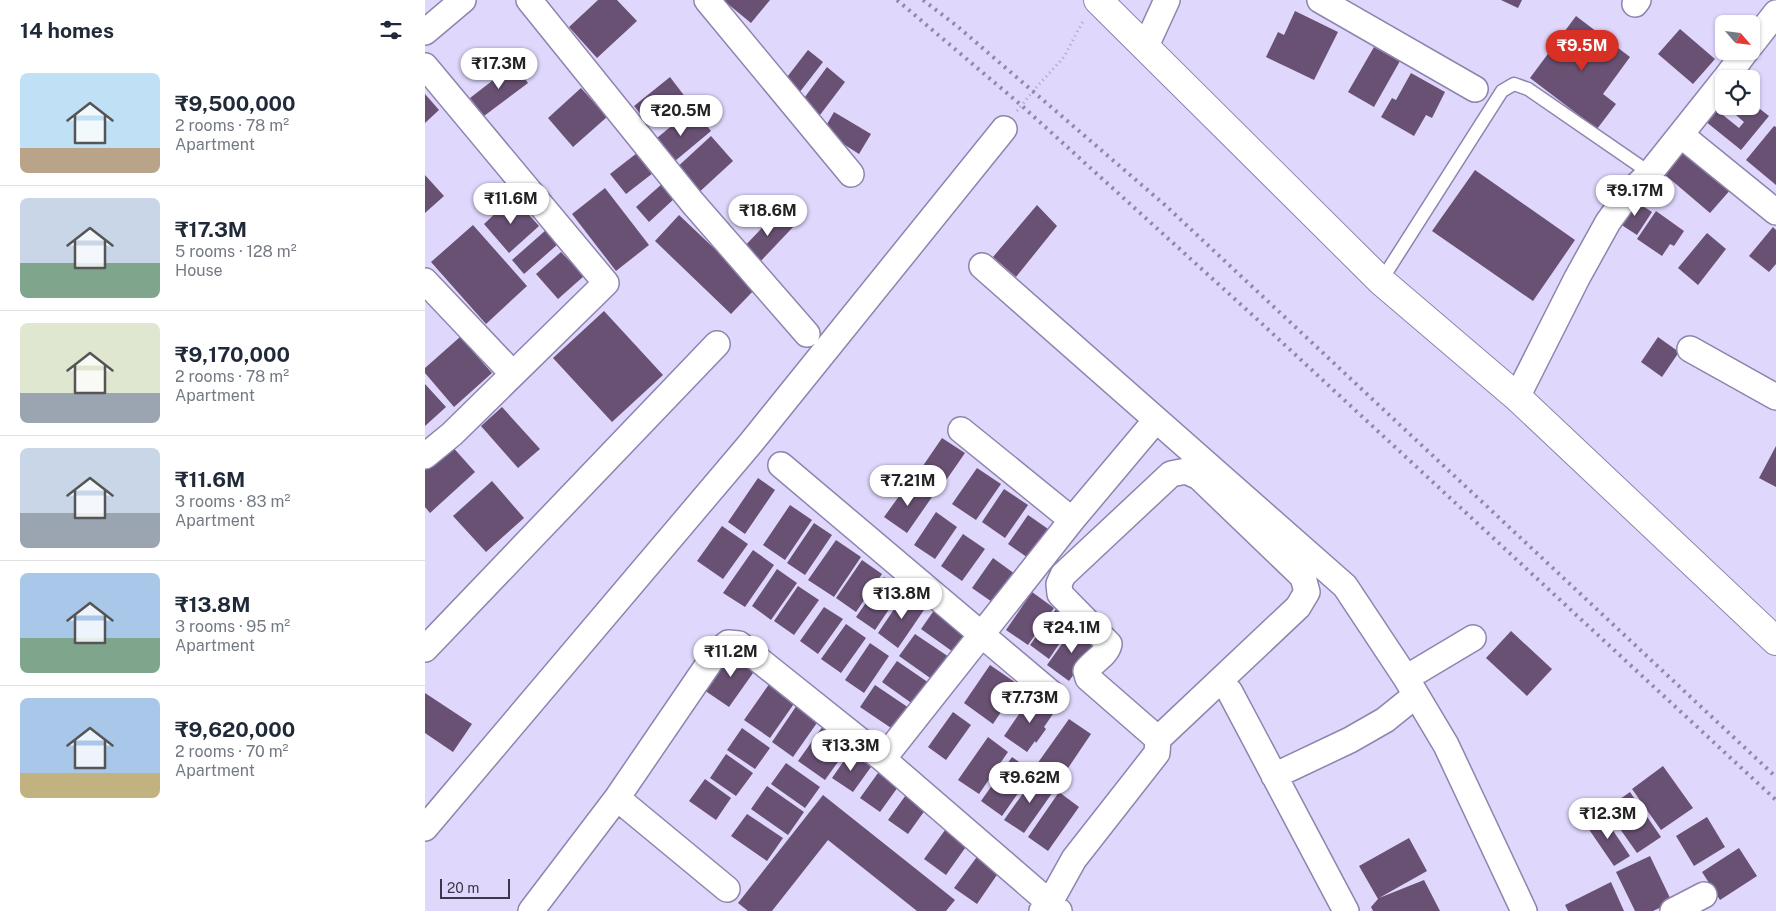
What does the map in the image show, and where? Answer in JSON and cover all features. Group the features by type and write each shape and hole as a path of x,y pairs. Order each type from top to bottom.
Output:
{"street":[{"path":"425,32 463,0"},
{"path":"529,0 692,202 807,334"},
{"path":"707,0 851,174"},
{"path":"1145,48 1167,0"},
{"path":"1320,0 1475,89"},
{"path":"1092,9 1145,48 1381,281 1517,397 1776,641"},
{"path":"1760,33 1776,13"},
{"path":"1731,70 1739,60"},
{"path":"425,66 605,284 452,434 425,456"},
{"path":"1517,397 1577,278 1608,222 1629,193 1651,173 1715,91"},
{"path":"425,828 750,444 1004,129"},
{"path":"1681,135 1776,212"},
{"path":"982,266 1345,586 1411,687 1446,745 1524,911"},
{"path":"425,281 513,374"},
{"path":"425,649 717,344"},
{"path":"1689,350 1776,397"},
{"path":"883,758 1072,520 1157,420"},
{"path":"961,430 1072,520"},
{"path":"781,466 1052,694"},
{"path":"531,911 617,798 716,653 728,643 739,644 883,758 1050,909 1074,859 1157,753 1159,739 1298,607 1307,592 1303,578 1199,477 1186,471 1171,474 1063,575 1059,584 1061,594 1109,644 1108,649 1089,666 1086,672 1088,678 1159,739"},
{"path":"1274,776 1351,740 1385,720 1411,687 1473,638"},
{"path":"1230,692 1346,911"},
{"path":"617,798 727,889"},
{"path":"1673,911 1704,895"}],"lane":[{"path":"1381,281 1502,91 1514,84 1527,89 1651,173"}],"path":[{"path":"1004,129 1033,91 1064,57 1092,9"}],"building":[{"path":"598,0 617,0 637,21 597,58 569,27"},
{"path":"723,0 770,0 751,23"},
{"path":"1501,0 1522,0 1518,8"},
{"path":"1295,11 1338,32 1314,80 1266,57 1278,32 1284,35"},
{"path":"1576,16 1630,57 1603,94 1616,104 1597,129 1530,78","holes":["1558,51 1566,58 1564,62 1555,55"]},
{"path":"1680,29 1715,59 1693,84 1658,54"},
{"path":"1374,47 1400,61 1374,107 1348,92"},
{"path":"808,50 823,62 799,93 784,81"},
{"path":"514,64 528,83 484,116 470,98"},
{"path":"827,67 845,82 820,115 802,101"},
{"path":"1411,73 1445,92 1432,118 1426,115 1414,136 1381,117 1392,98 1396,100"},
{"path":"670,77 686,98 650,126 634,106"},
{"path":"581,88 607,117 573,147 548,118"},
{"path":"425,94 439,110 425,123"},
{"path":"693,108 711,131 669,166 651,143"},
{"path":"1715,109 1715,115 1723,115 1739,128 1744,122 1736,115 1760,115 1760,109 1769,116 1741,150 1705,121"},
{"path":"834,112 871,134 859,154 823,131"},
{"path":"1774,126 1776,127 1776,185 1746,160"},
{"path":"711,136 733,161 695,196 673,171"},
{"path":"1684,148 1732,188 1710,213 1663,173"},
{"path":"637,153 653,173 626,194 610,174"},
{"path":"1475,170 1575,240 1533,301 1432,231"},
{"path":"425,175 444,196 425,213"},
{"path":"663,183 675,198 649,222 636,207"},
{"path":"605,188 649,245 616,271 572,214"},
{"path":"513,197 539,226 509,253 484,224"},
{"path":"1632,199 1652,212 1637,235 1617,222"},
{"path":"1037,205 1057,226 1016,277 993,257"},
{"path":"778,211 794,226 758,264 742,249"},
{"path":"1656,211 1684,231 1674,246 1670,244 1662,256 1637,239"},
{"path":"679,215 756,288 731,314 655,241"},
{"path":"473,225 527,286 486,324 431,262"},
{"path":"1773,227 1776,230 1776,264 1769,272 1749,256"},
{"path":"546,230 558,244 524,274 512,260"},
{"path":"1707,233 1726,249 1698,285 1678,268"},
{"path":"561,252 584,276 558,299 536,274"},
{"path":"604,311 663,375 612,422 553,358"},
{"path":"460,337 492,373 454,407 425,373 425,368"},
{"path":"1658,337 1679,352 1662,377 1641,362"},
{"path":"425,384 446,407 425,426"},
{"path":"502,407 540,449 518,468 481,426"},
{"path":"942,438 965,453 938,492 916,476"},
{"path":"450,444 475,472 430,513 425,507 425,467"},
{"path":"1776,446 1776,487 1759,478"},
{"path":"977,468 1001,484 976,520 952,504"},
{"path":"758,478 775,490 745,534 728,522"},
{"path":"492,481 524,518 486,552 453,516"},
{"path":"910,481 932,497 907,533 884,517"},
{"path":"1004,489 1028,505 1005,538 982,522"},
{"path":"790,505 812,520 785,560 763,545"},
{"path":"936,512 957,527 935,559 914,545"},
{"path":"1028,515 1051,531 1031,560 1008,544"},
{"path":"814,523 832,535 805,575 787,563"},
{"path":"722,526 748,544 723,579 697,561"},
{"path":"963,534 985,549 962,581 941,566"},
{"path":"836,540 861,557 834,597 808,580"},
{"path":"753,550 774,565 745,607 723,593"},
{"path":"993,558 1015,574 995,604 972,588"},
{"path":"862,560 882,574 856,612 836,598"},
{"path":"777,569 797,583 771,620 752,606"},
{"path":"884,577 902,590 875,630 856,617"},
{"path":"798,586 819,600 794,635 774,621"},
{"path":"1032,592 1054,608 1028,645 1006,630"},
{"path":"905,593 926,607 898,648 878,633"},
{"path":"824,607 843,619 818,654 800,641"},
{"path":"935,609 970,634 956,654 921,629"},
{"path":"1056,609 1074,622 1049,659 1030,645"},
{"path":"846,624 866,638 841,673 821,659"},
{"path":"1074,627 1097,642 1069,681 1047,665"},
{"path":"1511,631 1552,669 1527,696 1486,658"},
{"path":"915,634 949,657 933,680 899,656"},
{"path":"870,643 889,656 864,693 845,680"},
{"path":"734,649 758,666 729,707 704,690"},
{"path":"897,661 932,685 917,707 882,682"},
{"path":"990,665 1019,685 993,724 964,703"},
{"path":"772,680 798,698 770,738 744,720"},
{"path":"875,685 912,710 897,732 860,707"},
{"path":"425,693 472,724 453,752 425,733"},
{"path":"1032,695 1055,711 1044,727 1046,729 1027,752 1004,736"},
{"path":"797,705 819,720 793,757 772,742"},
{"path":"953,712 971,725 946,760 928,747"},
{"path":"1069,719 1091,734 1060,780 1037,764"},
{"path":"823,726 850,745 825,780 798,761"},
{"path":"742,728 770,748 755,769 727,750"},
{"path":"988,737 1008,752 979,794 958,780"},
{"path":"850,752 871,767 853,792 832,778"},
{"path":"726,754 753,773 736,796 710,778"},
{"path":"1012,757 1033,772 1002,816 981,801"},
{"path":"786,763 820,787 805,808 771,784"},
{"path":"1663,766 1693,808 1661,830 1632,789"},
{"path":"878,773 898,787 880,812 860,798"},
{"path":"1036,775 1055,789 1024,833 1004,820"},
{"path":"705,779 731,798 716,820 689,801"},
{"path":"767,786 804,812 788,835 751,809"},
{"path":"908,792 928,806 908,834 888,820"},
{"path":"1059,792 1079,807 1048,851 1028,837"},
{"path":"1630,792 1661,837 1637,853 1606,809"},
{"path":"823,795 955,900 946,911 917,911 828,840 772,911 748,911 738,903"},
{"path":"747,814 783,838 767,861 731,836"},
{"path":"1602,814 1630,856 1614,866 1586,825"},
{"path":"1707,817 1725,847 1694,866 1676,836"},
{"path":"948,826 970,841 946,875 924,859"},
{"path":"1409,838 1427,871 1379,898 1424,880 1440,911 1373,911 1371,907 1378,899 1359,866"},
{"path":"1739,848 1757,876 1720,900 1702,872"},
{"path":"979,854 1001,869 977,904 954,888"},
{"path":"1650,856 1672,902 1653,911 1635,911 1616,872"},
{"path":"1611,882 1624,911 1568,911 1565,905"}],"railway":[{"path":"897,0 1021,105 1259,321 1776,800"},
{"path":"923,0 957,26 1165,205 1776,777"}]}
